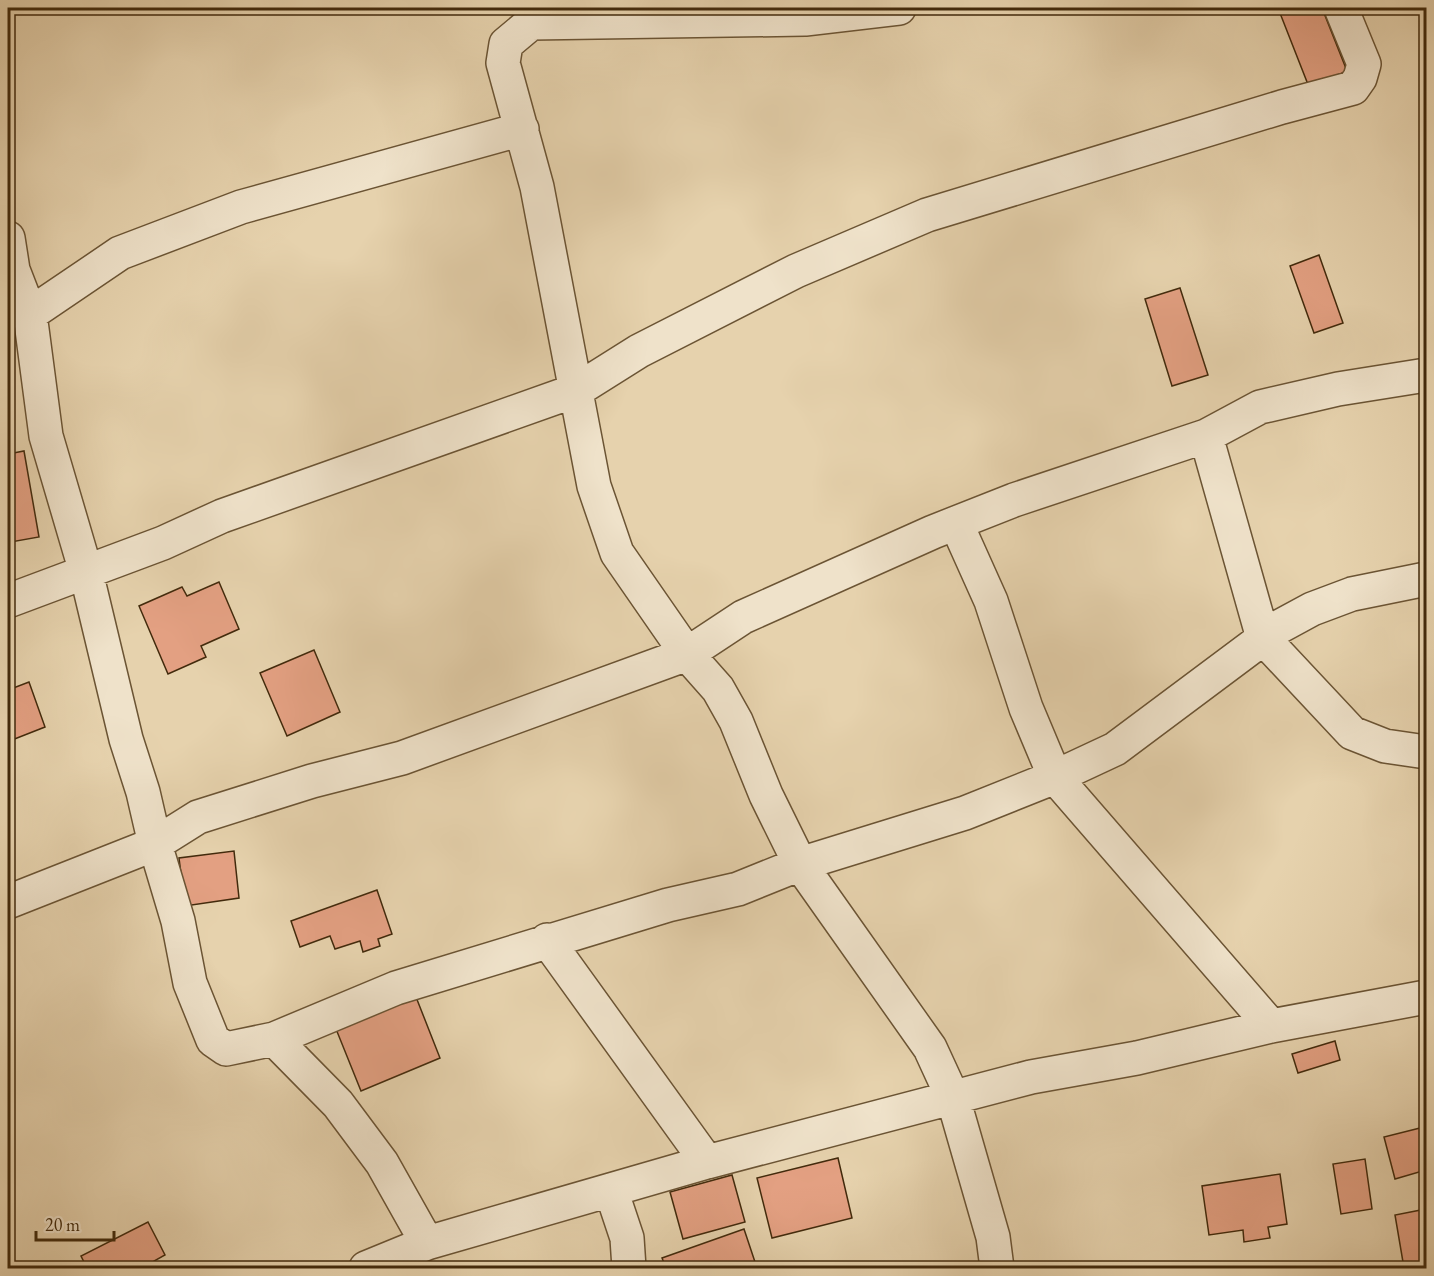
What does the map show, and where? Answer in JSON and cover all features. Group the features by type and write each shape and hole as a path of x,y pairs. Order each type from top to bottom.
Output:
{"street":[{"path":"898,8 805,19 531,23 506,44 503,63 537,187 594,486 617,554 687,654 718,689 736,722 766,795 800,864 930,1048 953,1098 993,1237 997,1269"},
{"path":"8,601 86,572 222,516 577,390 639,351 796,271 927,215 1282,107 1353,88 1360,78 1364,64 1341,8"},
{"path":"30,314 120,254 241,207 522,129"},
{"path":"8,238 10,271 30,314 46,436 86,572 126,739 178,921 190,983 213,1040 226,1049 274,1039 396,988 464,969 547,940 668,905 738,889 800,864 965,813 1055,777 1115,749 1263,638 1312,609 1352,594 1426,579"},
{"path":"8,902 155,844 198,817 312,781 402,758 687,654 743,617 956,523 1014,500 1206,436 1260,407 1338,389 1426,375"},
{"path":"1206,436 1263,638 1352,733 1385,746 1426,752"},
{"path":"956,523 991,601 1026,708 1055,777 1271,1026"},
{"path":"547,940 707,1162"},
{"path":"366,1269 427,1243 707,1162 1031,1077 1137,1058 1271,1026 1426,997"},
{"path":"274,1039 338,1104 382,1163 427,1243"},
{"path":"611,1190 627,1238 629,1269"}],"building":[{"path":"1278,8 1322,8 1347,71 1309,87"},
{"path":"1319,255 1343,323 1314,333 1290,266"},
{"path":"1180,288 1208,375 1172,386 1145,299"},
{"path":"24,451 39,537 11,542 8,525 8,454"},
{"path":"8,542 14,584 8,585"},
{"path":"219,582 239,629 201,646 206,657 168,674 139,606 182,587 187,596"},
{"path":"314,650 340,712 287,736 260,673"},
{"path":"29,682 45,727 12,740 8,729 8,690"},
{"path":"234,851 239,898 185,906 179,858"},
{"path":"377,890 392,934 378,939 380,946 363,952 360,941 335,949 330,936 300,947 291,921"},
{"path":"416,997 440,1058 361,1091 336,1029"},
{"path":"1335,1041 1340,1060 1298,1073 1292,1054"},
{"path":"1424,1127 1426,1170 1395,1179 1384,1137"},
{"path":"838,1158 852,1218 772,1238 757,1178"},
{"path":"1365,1159 1372,1209 1341,1214 1333,1164"},
{"path":"1280,1174 1287,1224 1268,1227 1270,1238 1244,1242 1243,1230 1209,1235 1202,1186"},
{"path":"732,1175 745,1222 683,1239 670,1192"},
{"path":"1426,1209 1426,1268 1404,1268 1395,1215"},
{"path":"148,1222 165,1255 154,1261 157,1268 87,1268 81,1256"},
{"path":"744,1229 757,1268 693,1268 692,1264 678,1268 666,1268 662,1258"}]}
